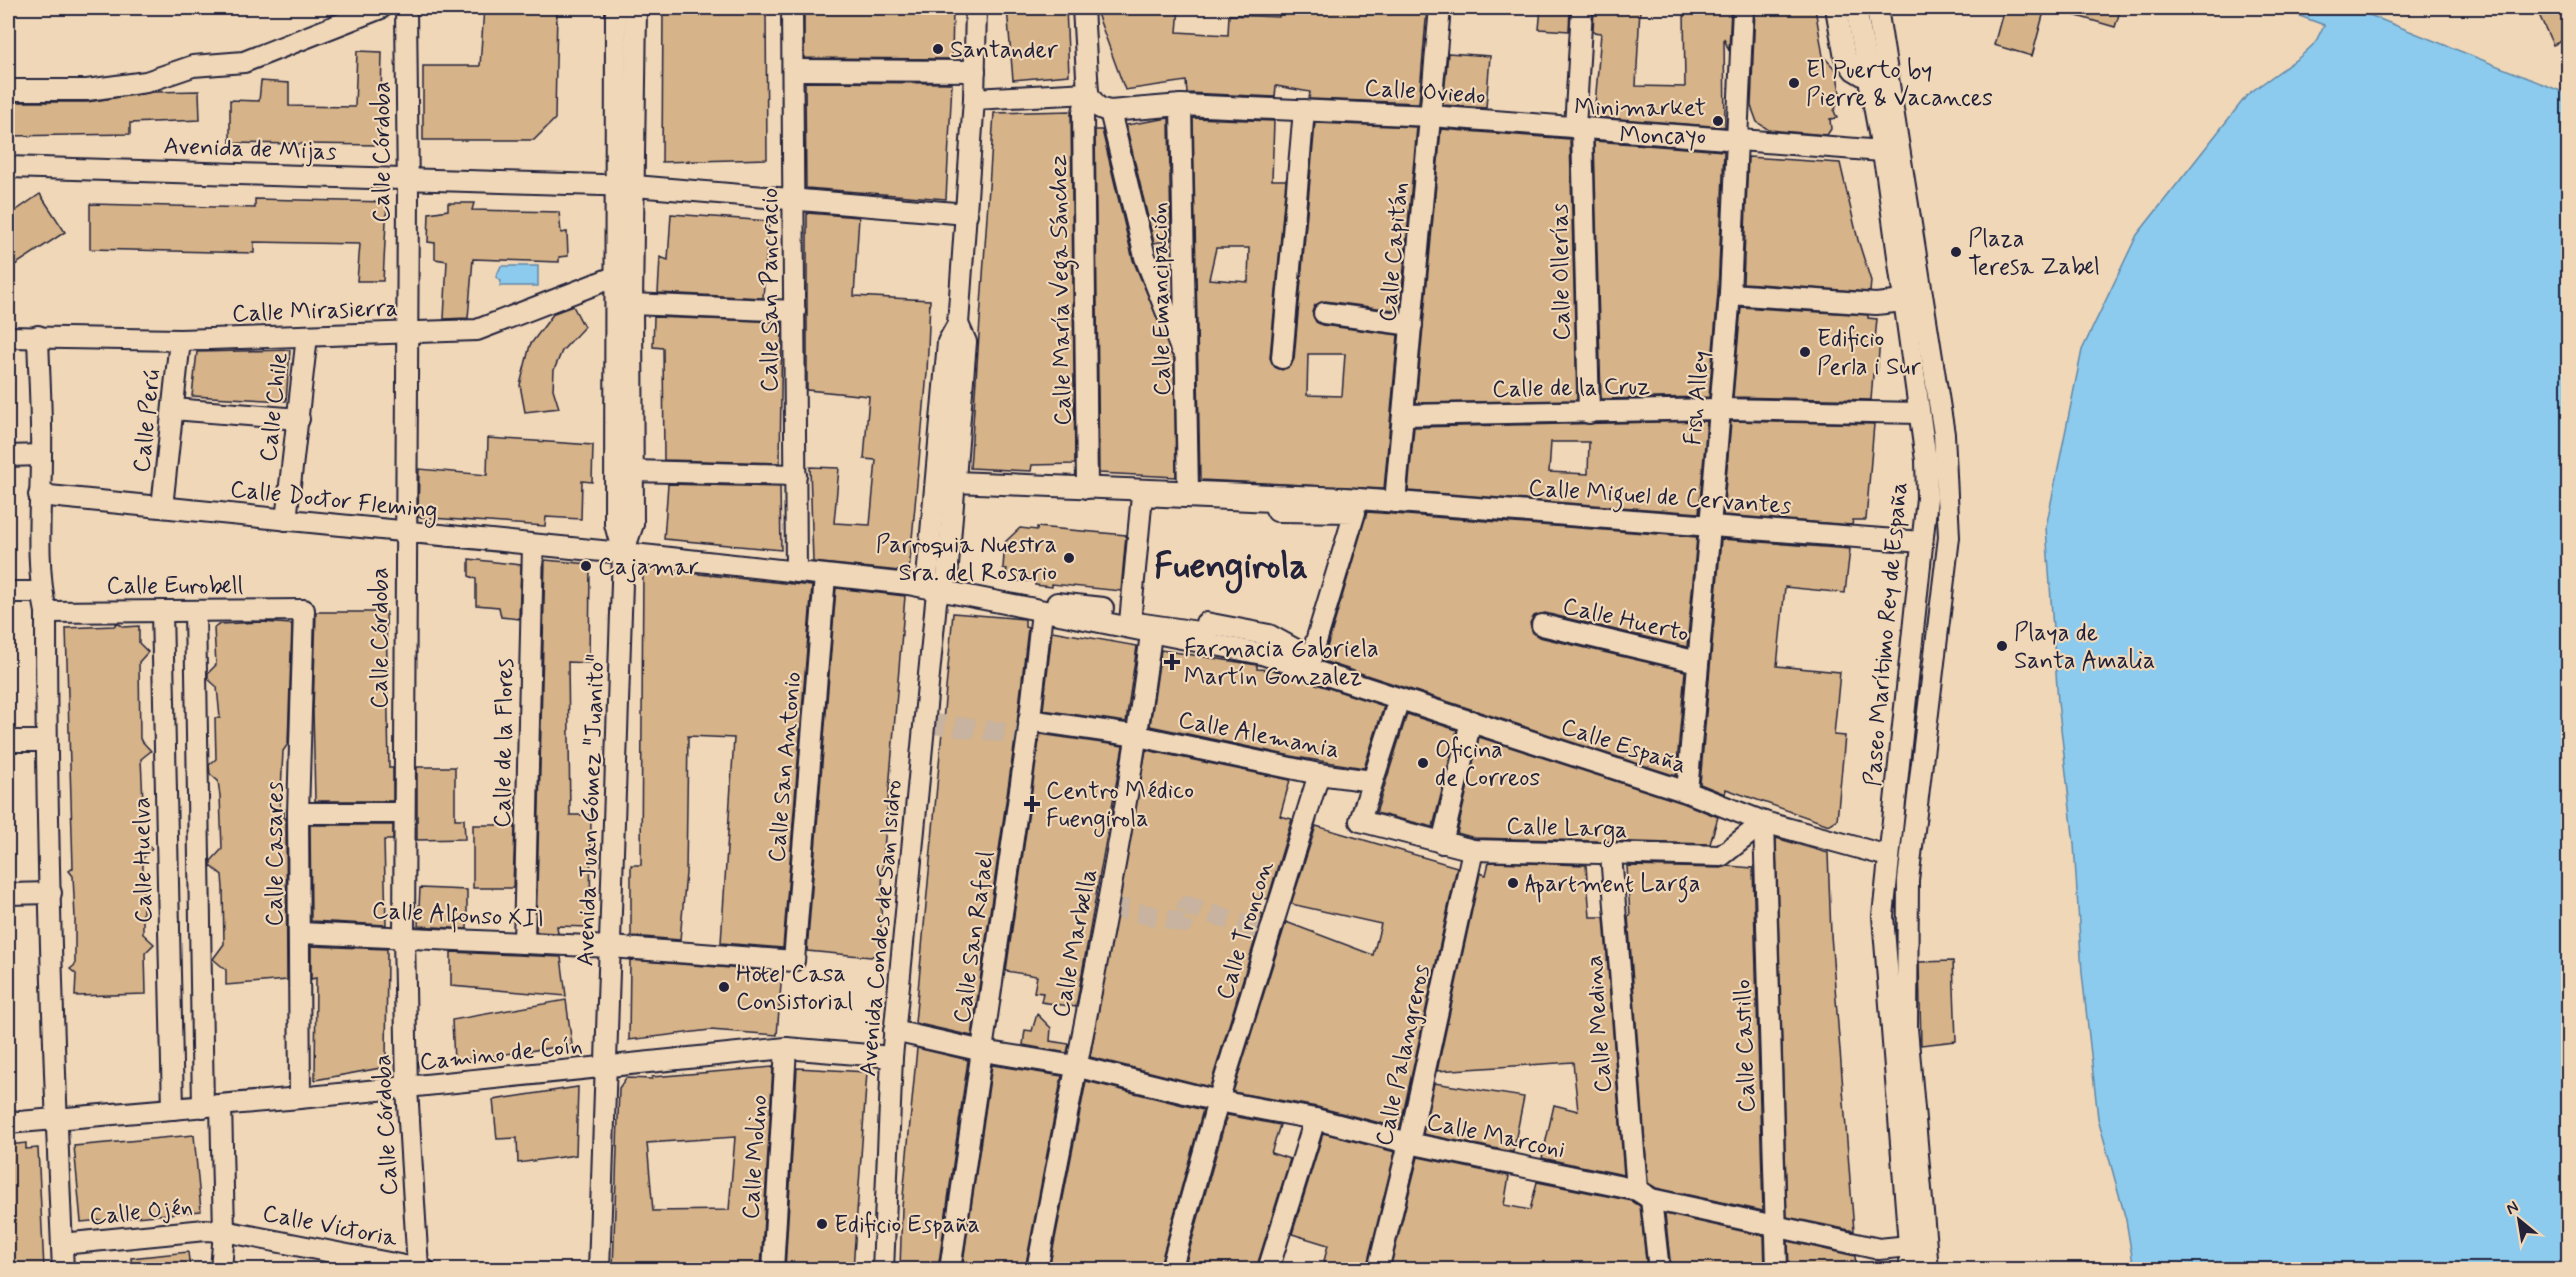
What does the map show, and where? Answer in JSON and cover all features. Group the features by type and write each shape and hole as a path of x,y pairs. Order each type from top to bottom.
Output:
{"street":[{"path":"8,90 99,88 146,82 193,66 244,62 381,8"},
{"name":"Calle Córdoba","path":"406,8 408,179 405,936 407,1088 421,1269"},
{"name":"Avenida Juan Gómez \"Juanito\"","path":"599,1269 623,554 615,524 616,8"},
{"name":"Avenida Juan Gómez \"Juanito\"","path":"623,554 633,524 632,304 636,8"},
{"name":"Calle San Pancracio","path":"792,8 796,572"},
{"name":"Avenida Condes de San Isidro","path":"937,592 927,578 948,342 958,324 974,99 976,8"},
{"name":"Calle María Vega Sánchez","path":"1083,8 1088,93 1083,112 1087,488"},
{"name":"Calle Capitán","path":"1395,502 1440,8"},
{"name":"Calle Ollerías","path":"1582,8 1579,129 1589,413"},
{"name":"Fish Alley","path":"1687,792 1730,294 1743,8"},
{"path":"1836,8 1845,58 1854,70 1869,79"},
{"name":"Paseo Marítimo Rey de España","path":"1856,8 1882,151 1926,460 1927,498 1882,916 1911,1269"},
{"path":"1876,8 1944,434 1949,537 1908,880 1907,1028 1928,1269"},
{"path":"794,70 975,71"},
{"path":"974,99 1088,93 1094,104 1101,110 1110,111 1145,257 1186,363"},
{"name":"Calle Oviedo","path":"1110,111 1181,105 1431,116 1882,151"},
{"name":"Calle Emancipación","path":"1181,105 1188,491"},
{"path":"1282,358 1304,110"},
{"name":"Avenida de Mijas","path":"8,167 635,186 967,214"},
{"name":"Calle Mirasierra","path":"8,337 180,340 477,330 614,277"},
{"path":"1730,294 1876,304 1905,301"},
{"path":"632,304 795,311"},
{"path":"1324,313 1412,325"},
{"name":"Avenida Condes de San Isidro","path":"883,1269 894,1031 937,592 947,578 966,342 958,324"},
{"path":"38,336 41,455 39,495 42,592 46,612 46,741 56,1120 63,1269"},
{"name":"Calle Chile","path":"286,520 307,336"},
{"name":"Calle Perú","path":"162,507 180,340"},
{"path":"947,460 955,356 948,342"},
{"path":"173,409 298,419"},
{"name":"Calle de la Cruz","path":"1403,415 1721,409 1919,413"},
{"path":"8,456 41,455"},
{"path":"633,471 796,475"},
{"path":"954,487 1043,496"},
{"name":"Calle Miguel de Cervantes","path":"954,487 1087,488 1345,498 1922,542"},
{"name":"Calle Doctor Fleming","path":"39,495 908,584 937,592 1042,612 1152,629"},
{"path":"1142,495 1272,501 1277,511 1355,512 1311,658 1269,635 1206,623 1205,633 1152,629 1130,622 1142,495"},
{"path":"1287,504 1334,507 1345,498"},
{"name":"Calle de la Flores","path":"524,943 533,545"},
{"name":"Calle San Antonio","path":"794,961 825,576"},
{"path":"8,592 42,592"},
{"path":"1022,608 1054,603 1103,608"},
{"name":"Calle Eurobell","path":"46,612 304,610"},
{"name":"Calle Casares","path":"300,1098 298,813 304,610"},
{"name":"Calle Huelva","path":"162,611 173,1109"},
{"path":"195,611 212,1106 224,1231 221,1269"},
{"name":"Calle San Rafael","path":"950,1269 983,1051 1042,612"},
{"name":"Calle Huerto","path":"1542,625 1698,662"},
{"name":"Calle España","path":"1152,629 1262,654 1311,669 1687,792 1764,822 1888,856"},
{"name":"Calle Marbella","path":"1037,1269 1108,906 1138,736 1152,629"},
{"path":"1211,629 1267,642 1291,663"},
{"path":"1372,781 1399,699"},
{"name":"Calle Alemania","path":"1029,720 1138,736 1319,774 1372,781"},
{"path":"1442,843 1471,721"},
{"path":"8,741 46,741"},
{"name":"Calle Troncon","path":"1171,1269 1218,1101 1319,774"},
{"name":"Calle Larga","path":"1372,781 1360,821 1473,850 1721,856 1764,822"},
{"path":"298,813 404,813"},
{"name":"Calle Castillo","path":"1764,822 1776,1269"},
{"name":"Calle Palangreros","path":"1378,1269 1409,1143 1473,850"},
{"name":"Calle Medina","path":"1611,854 1644,1194 1659,1269"},
{"path":"8,894 51,894"},
{"name":"Calle Alfonso XII","path":"300,933 611,947 794,961"},
{"name":"Calle Marconi","path":"894,1031 983,1051 1075,1066 1218,1101 1315,1119 1409,1143 1644,1194 1879,1250 1909,1246"},
{"name":"Camino de Coín","path":"8,1123 407,1088 786,1048 892,1057"},
{"name":"Calle Molino","path":"772,1269 786,1048"},
{"path":"1269,1269 1315,1119"},
{"name":"Calle Ojén","path":"62,1244 205,1230 224,1231"},
{"name":"Calle Victoria","path":"224,1231 421,1269"}],"water":[{"path":"2278,8 2352,8 2568,94 2568,1269 2134,1269 2126,1220 2098,1118 2082,973 2074,844 2058,702 2046,527 2082,350 2137,235 2248,94 2301,56 2315,43 2324,25"},
{"path":"501,266 538,266 538,286 500,286 501,281 496,277"}],"building":[{"path":"484,8 557,8 555,119 534,140 423,140 423,66 480,66"},
{"path":"663,8 766,8 767,159 662,162"},
{"path":"804,8 953,8 952,59 804,58"},
{"path":"1007,8 1066,8 1069,75 1013,80"},
{"path":"1095,8 1179,8 1177,32 1228,35 1229,15 1279,17 1279,8 1427,8 1419,103 1309,99 1310,92 1276,86 1275,97 1187,93 1186,81 1125,90"},
{"path":"1541,8 1570,8 1569,31 1539,29"},
{"path":"1594,8 1640,8 1636,86 1685,87 1684,8 1731,8 1729,51 1724,38 1725,127 1594,117 1601,33 1593,32"},
{"name":"El Puerto by Pierre & Vacances","path":"1755,8 1815,8 1823,56 1836,70 1841,97 1834,111 1837,118 1830,119 1831,129 1827,135 1769,130 1757,122 1751,106"},
{"path":"2004,8 2045,8 2032,56 1994,45"},
{"path":"2063,8 2121,8 2115,27 2063,12"},
{"path":"2536,8 2568,8 2568,38 2553,45"},
{"path":"357,51 382,52 380,145 230,143 230,100 259,101 261,81 289,83 289,106 355,107"},
{"path":"1448,53 1490,56 1486,108 1443,105"},
{"path":"805,82 952,83 946,199 806,188"},
{"path":"199,91 200,120 130,123 130,134 8,136 8,102 87,102 153,92"},
{"path":"1071,111 1075,464 1032,465 1031,471 970,468 994,113"},
{"path":"1169,118 1171,240 1154,243 1126,125"},
{"path":"1193,118 1274,121 1272,180 1286,180 1270,358 1275,367 1282,370 1291,365 1294,359 1315,123 1417,127 1400,311 1325,301 1315,305 1312,312 1316,322 1322,325 1398,335 1384,489 1200,480","holes":["1216,248 1249,248 1248,282 1209,279","1308,354 1345,354 1342,396 1307,395"]},
{"path":"1441,129 1570,139 1577,400 1416,403"},
{"path":"1095,130 1102,130 1133,260 1174,358 1176,477 1099,473"},
{"path":"1594,141 1724,151 1718,293 1709,397 1601,399"},
{"path":"1748,157 1840,163 1858,240 1871,281 1870,292 1743,283"},
{"path":"40,194 65,232 15,265 8,254 8,216"},
{"path":"255,199 387,202 383,281 357,281 360,244 254,242 254,253 90,249 90,204 255,208"},
{"path":"448,203 474,203 472,210 559,212 561,233 567,232 568,256 559,257 559,262 473,259 468,318 444,319 447,261 435,259 435,243 428,242 429,213 448,210"},
{"path":"807,213 859,217 854,296 930,300 927,373 909,572 813,562 810,467 839,468 834,523 870,525 876,460 864,459 869,396 807,390"},
{"path":"671,214 769,221 763,298 658,293 660,257 668,260"},
{"path":"573,306 584,327 562,351 554,370 553,389 559,408 525,412 520,385 530,345 554,313"},
{"name":"Edificio Perla i Sur","path":"1741,307 1868,315 1868,318 1877,319 1875,340 1880,340 1877,375 1873,374 1871,400 1733,397"},
{"path":"654,317 782,322 780,463 664,460 663,348 653,347"},
{"path":"290,350 286,401 192,396 197,352"},
{"path":"1707,421 1699,513 1408,491 1414,427","holes":["1551,442 1589,442 1588,474 1549,472"]},
{"path":"1731,421 1874,424 1866,520 1853,520 1852,525 1723,515"},
{"path":"488,438 593,445 592,482 582,481 581,519 546,517 545,526 418,517 419,469 487,475"},
{"path":"668,484 780,487 781,550 664,539"},
{"path":"1367,512 1697,537 1687,647 1545,613 1534,616 1530,623 1533,633 1539,637 1685,671 1676,776 1323,661"},
{"name":"Parroquia Nuestra Sra. del Rosario","path":"1037,527 1126,535 1121,591 1052,584 1052,587 1035,585 1035,581 1018,581 1012,574 1006,574 1007,569 1003,568 1005,542 1020,528 1037,530"},
{"path":"1721,539 1850,549 1845,593 1785,587 1777,666 1840,672 1834,735 1845,736 1837,820 1829,825 1726,789 1725,794 1700,784"},
{"path":"469,559 521,565 519,619 501,617 499,607 476,605 476,579 469,576"},
{"path":"545,560 590,564 589,663 568,662 570,815 591,815 590,927 557,926 558,933 536,932"},
{"path":"643,568 812,586 783,948 721,943 734,738 688,736 686,873 680,940 631,936 631,865 641,865"},
{"path":"836,588 905,596 883,862 880,950 871,957 807,951"},
{"path":"316,612 386,612 389,768 393,768 393,801 315,801 313,710"},
{"path":"953,613 1025,619 1025,627 1028,628 1016,733 972,1036 915,1023"},
{"path":"261,622 292,624 288,744 283,751 280,810 284,809 284,818 286,818 287,980 226,985 226,970 213,959 224,944 222,875 211,866 211,861 222,849 220,796 218,781 210,774 209,765 216,759 215,718 220,718 217,687 208,679 208,673 216,665 214,628 220,624"},
{"path":"117,623 124,627 139,626 139,643 148,652 139,662 140,739 151,751 141,759 143,801 139,801 142,837 152,849 143,858 143,934 154,944 145,953 146,994 75,996 76,974 70,969 75,965 75,918 73,876 69,871 73,868 66,628 114,626"},
{"path":"1052,631 1137,646 1126,722 1043,710"},
{"path":"1161,650 1257,665 1257,669 1273,670 1384,706 1364,768 1296,757 1150,726"},
{"path":"1407,714 1457,730 1433,827 1376,813"},
{"path":"1040,734 1123,746 1076,1007 1041,1002 1043,993 1034,992 1037,976 1006,971"},
{"path":"1479,737 1683,803 1718,817 1710,844 1475,838 1457,833"},
{"path":"1146,750 1290,780 1280,816 1292,819 1268,899 1258,897 1254,910 1263,914 1210,1087 1090,1057"},
{"path":"417,767 455,767 455,819 464,819 465,839 417,840"},
{"path":"310,825 393,825 393,840 384,840 386,925 311,921"},
{"path":"473,825 515,825 513,888 473,888"},
{"path":"1316,826 1457,867 1400,1128 1317,1107 1233,1092 1286,922 1373,955 1381,924 1291,904"},
{"path":"1776,838 1828,853 1831,935 1854,1231 1787,1217"},
{"path":"1489,862 1586,865 1590,917 1604,917 1624,1175 1542,1158 1554,1105 1578,1111 1573,1062 1437,1071 1480,873 1486,875"},
{"path":"1627,866 1753,868 1763,1211 1656,1188 1648,1183 1628,916 1630,916"},
{"path":"420,888 467,890 467,929 418,926"},
{"path":"311,946 387,949 386,1067 315,1080 316,978 311,979"},
{"path":"451,952 561,957 566,996 451,986"},
{"name":"Hotel Casa Consistorial","path":"630,960 782,972 777,1035 710,1030 629,1040"},
{"path":"1953,961 1956,1041 1921,1045 1919,962"},
{"path":"566,1000 572,1045 454,1061 452,1020"},
{"path":"1037,1014 1051,1028 1050,1041 1069,1044 1067,1053 1023,1045 1025,1030 1032,1031"},
{"path":"917,1048 968,1060 938,1269 900,1269 902,1207"},
{"path":"992,1065 1062,1076 1025,1269 962,1269"},
{"path":"773,1067 761,1269 613,1269 619,1088 626,1078 652,1079 652,1077","holes":["735,1137 729,1210 653,1211 647,1143"]},
{"path":"797,1068 867,1072 853,1269 785,1269"},
{"path":"1086,1081 1203,1110 1159,1269 1049,1269"},
{"path":"1434,1083 1524,1097 1513,1152 1423,1134"},
{"path":"578,1087 576,1155 518,1163 517,1138 497,1139 493,1100"},
{"path":"1227,1115 1280,1125 1271,1153 1290,1159 1256,1269 1184,1269"},
{"path":"1323,1133 1395,1152 1366,1269 1322,1269 1328,1245 1292,1234"},
{"path":"194,1135 201,1211 81,1222 74,1146"},
{"path":"26,1143 26,1149 38,1148 44,1269 8,1269 8,1145"},
{"path":"1418,1157 1509,1176 1504,1205 1530,1210 1537,1182 1632,1201 1640,1206 1647,1269 1613,1269 1612,1266 1582,1269 1390,1269"},
{"path":"1665,1214 1764,1236 1765,1269 1671,1269"},
{"path":"1788,1241 1855,1256 1856,1269 1789,1269"},
{"path":"188,1252 190,1269 132,1269 131,1258"}],"tunnel":[{"path":"925,723 1028,735"},
{"path":"1108,906 1184,923 1187,906 1270,932"}],"place":[{"name":"Santander","path":"938,49"},
{"name":"El Puerto by Pierre & Vacances","path":"1794,83"},
{"name":"Minimarket Moncayo","path":"1718,121"},
{"name":"Plaza Teresa Zabel","path":"1956,252"},
{"name":"Edificio Perla i Sur","path":"1805,352"},
{"name":"Parroquia Nuestra Sra. del Rosario","path":"1069,558"},
{"name":"Cajamar","path":"586,566"},
{"name":"Playa de Santa Amalia","path":"2002,646"},
{"name":"Farmacia Gabriela Martín Gonzalez","path":"1172,662"},
{"name":"Oficina de Correos","path":"1423,763"},
{"name":"Centro Médico Fuengirola","path":"1032,804"},
{"name":"Apartment Larga","path":"1513,883"},
{"name":"Hotel Casa Consistorial","path":"724,987"},
{"name":"Edificio España","path":"822,1224"}],"district":[{"name":"Fuengirola","path":"1231,564"}]}
